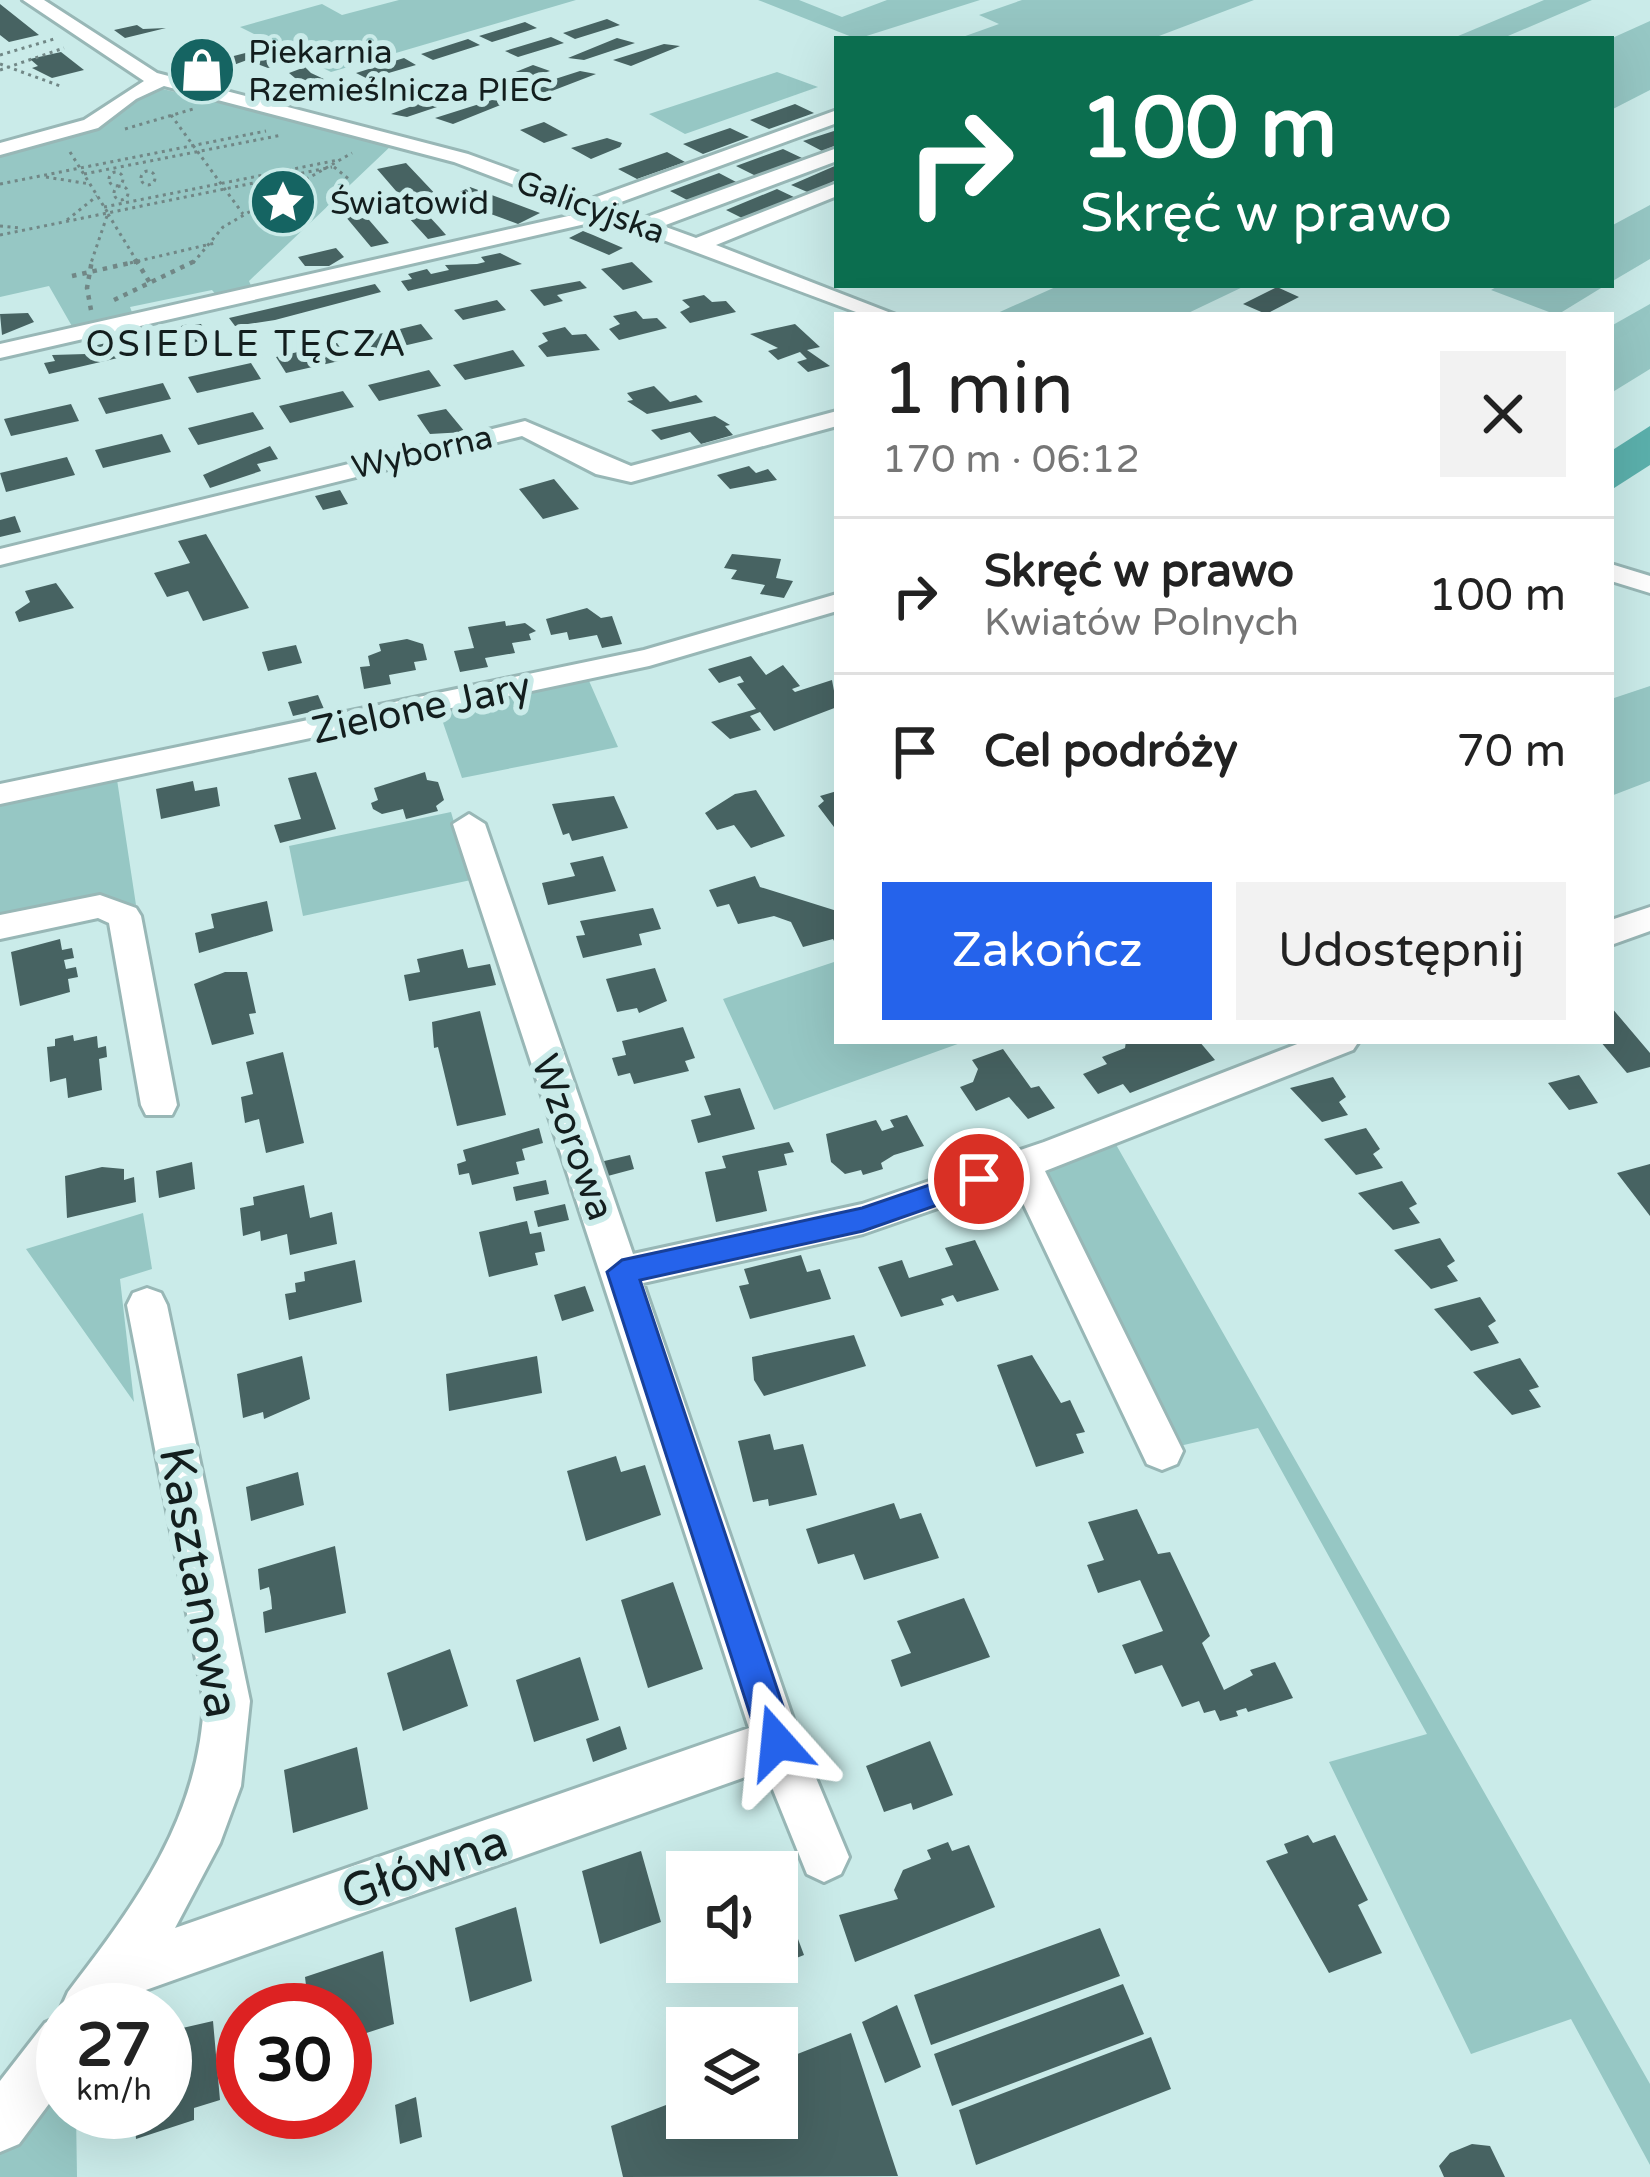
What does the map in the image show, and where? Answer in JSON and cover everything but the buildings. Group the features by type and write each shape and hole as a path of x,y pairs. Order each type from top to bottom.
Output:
{"street":[{"name":"Galicyjska","path":"32,0 115,59 160,81 420,145 877,312"},
{"path":"0,149 91,124 129,95 160,81"},
{"path":"0,351 599,210 834,117"},
{"path":"644,226 834,155"},
{"path":"696,245 834,189"},
{"name":"Wyborna","path":"0,557 525,428 605,469 631,474 834,419"},
{"path":"1614,573 1650,586"},
{"name":"Zielone Jary","path":"0,794 649,657 834,603"},
{"name":"Wzorowa","path":"469,824 777,1742 824,1857"},
{"path":"0,927 100,905 124,916 159,1105"},
{"path":"1614,932 1650,918"},
{"path":"622,1272 863,1220 1023,1164 1333,1044"},
{"path":"1023,1164 1162,1450"},
{"name":"Kasztanowa","path":"105,1983 202,1833 229,1744 227,1701 147,1305"},
{"name":"Główna","path":"126,1983 777,1742"},
{"path":"0,2125 36,2077"}],"path":[{"path":"0,67 78,44"},
{"path":"0,48 6,53 0,56"},
{"path":"9,67 63,86"},
{"path":"171,115 244,215"},
{"path":"82,171 111,172 275,130"},
{"path":"0,184 291,133"},
{"path":"66,146 149,283"},
{"path":"325,149 350,181"},
{"path":"111,301 200,259 217,242 223,227 352,153"},
{"path":"99,323 86,302 106,210 127,199 335,163"},
{"path":"0,235 335,163"},
{"path":"260,166 266,173"},
{"path":"111,172 139,180 128,189"},
{"path":"111,172 105,181 132,191 127,199"},
{"path":"41,176 90,184"},
{"path":"110,195 126,179"},
{"path":"64,222 98,197 127,199"},
{"path":"10,216 13,227"},
{"path":"0,226 34,228"},
{"path":"72,276 217,242"}],"shaded area":[{"path":"399,0 576,0 331,72 240,27 322,4 342,15"},
{"path":"758,0 799,0 842,17 887,0 980,0 866,36 849,36"},
{"path":"1022,0 1254,0 1159,36 965,36 999,24 979,15"},
{"path":"1544,0 1592,0 1508,36 1458,36"},
{"path":"1650,21 1650,90 1614,108 1614,37"},
{"path":"777,72 818,87 685,134 649,114"},
{"path":"154,87 393,144 249,281 252,288 217,296 212,290 130,307 133,315 73,328 49,286 0,297 0,153 106,124"},
{"path":"1650,205 1650,259 1614,280 1614,224"},
{"path":"1053,288 1241,288 1190,312 1000,312"},
{"path":"1601,288 1562,312 1549,312 1491,290"},
{"path":"1650,304 1650,369 1614,391 1614,324"},
{"path":"1650,426 1650,465 1614,488 1614,449"},
{"path":"586,674 618,747 462,778 438,708"},
{"path":"1650,686 1650,781 1614,795 1614,698"},
{"path":"116,773 136,905 108,898 0,919 0,797"},
{"path":"451,812 471,880 303,916 289,846"},
{"path":"834,962 834,1044 958,1044 774,1110 723,999"},
{"path":"1114,1141 1650,2084 1650,2165 1571,2019 1471,2054 1329,1762 1427,1734 1258,1428 1175,1447 1039,1168"},
{"path":"143,1213 152,1269 120,1279 134,1402 26,1249"},
{"path":"36,2103 36,2139 76,2139 77,2177 0,2177 0,2150"}],"place":[{"name":"Piekarnia Rzemieślnicza PIEC","path":"202,70"},
{"name":"Światowid","path":"283,202"}],"district":[{"name":"OSIEDLE TĘCZA","path":"247,343"}],"route":[{"path":"777,1742 622,1272 863,1220 979,1179"}]}
